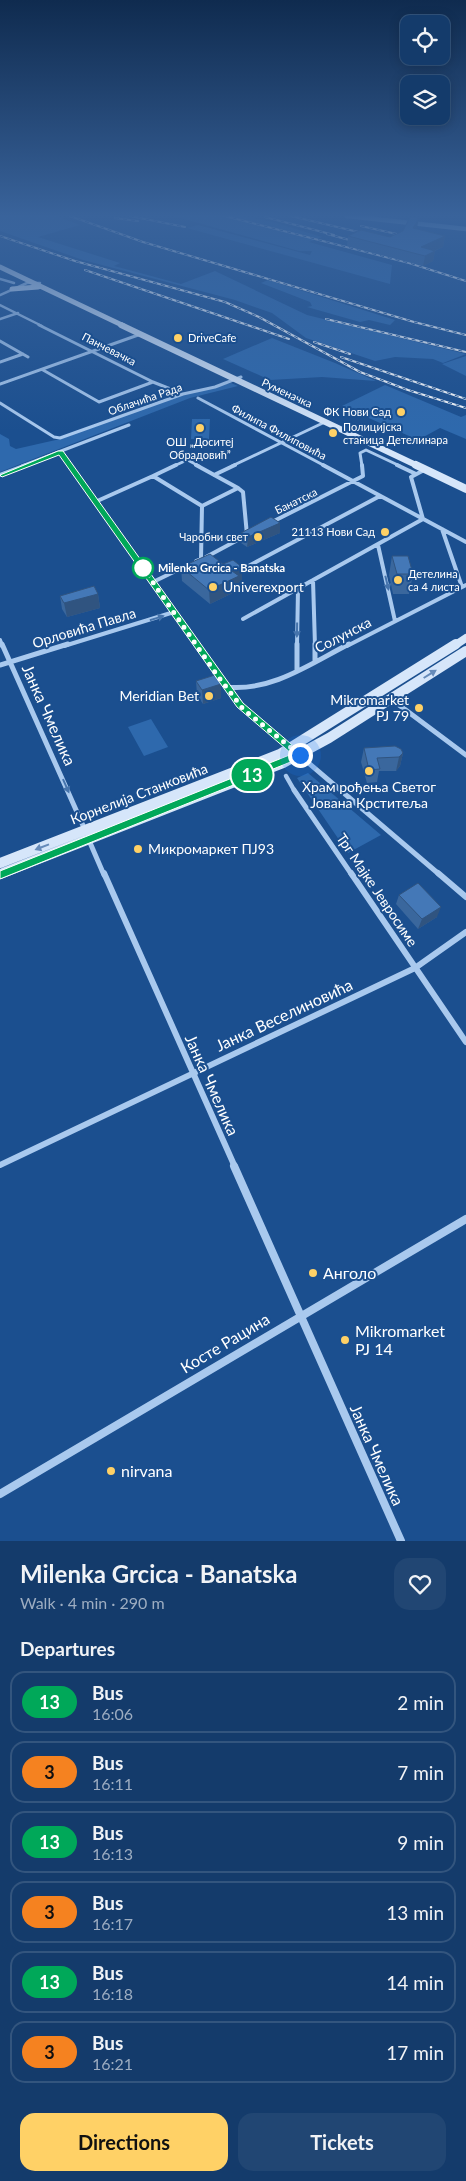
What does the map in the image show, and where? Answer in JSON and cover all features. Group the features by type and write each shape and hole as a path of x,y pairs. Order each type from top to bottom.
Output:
{"main road":[{"path":"12,289 20,288"},
{"path":"46,288 238,378"},
{"path":"46,288 238,378"},
{"name":"Руменачка","path":"238,378 466,489"},
{"name":"Руменачка","path":"238,378 466,483"},
{"name":"Корнелија Станковића","path":"295,751 466,638"},
{"name":"Корнелија Станковића","path":"0,874 87,836 295,751 391,699 466,651"},
{"name":"Корнелија Станковића","path":"0,864 87,836"}],"street":[{"path":"0,295 12,289"},
{"name":"Панчевачка","path":"0,305 153,382 183,394"},
{"path":"0,319 18,313"},
{"path":"0,384 141,334"},
{"path":"0,341 28,357"},
{"path":"0,362 23,354"},
{"path":"42,370 99,402 153,382"},
{"name":"Облачића Рада","path":"0,403 54,437 66,436 183,394 238,378"},
{"name":"Филипа Филиповића","path":"198,398 466,542"},
{"path":"214,475 326,422"},
{"name":"Облачића Рада","path":"0,475 61,453 129,425"},
{"path":"353,482 363,476 360,453 366,450 416,474"},
{"path":"61,453 243,709 466,897"},
{"path":"180,456 243,492 247,535"},
{"path":"95,502 187,460"},
{"path":"243,619 423,519 411,477 426,469"},
{"path":"153,476 202,506"},
{"name":"Банатска","path":"271,523 353,482"},
{"path":"202,506 238,488"},
{"path":"239,571 380,496"},
{"path":"201,559 202,506"},
{"path":"442,529 464,586"},
{"path":"153,582 255,531"},
{"path":"378,545 395,621"},
{"path":"313,580 315,662"},
{"name":"Солунска","path":"226,687 244,689 274,683 464,586"},
{"path":"297,671 298,589"},
{"name":"Орловића Павла","path":"0,665 174,612"},
{"name":"Јанка Чмелика","path":"0,640 401,1541"},
{"path":"391,699 466,755"},
{"name":"Трг Мајке Јевросиме","path":"286,776 466,1042"},
{"name":"Јанка Веселиновића","path":"0,1165 415,968 466,932"},
{"name":"Косте Рацина","path":"0,1494 466,1219"}],"shaded area":[{"path":"189,288 250,288 307,315 466,354 443,363 433,359 395,357 375,361 306,338 272,313 235,300"},
{"path":"274,288 293,288 395,320 390,325 369,320 360,322 307,307 312,306 310,302"},
{"path":"272,338 376,381 322,377 270,380 223,359"},
{"path":"466,356 466,376 442,364"},
{"path":"231,383 238,386 190,398 0,472 0,434 9,439 10,446 16,449 60,439 183,394"},
{"name":"ФК Нови Сад","path":"385,385 461,417 466,415 466,439 440,428 418,440 342,406"},
{"path":"192,419 210,419 209,439 191,439"},
{"path":"151,719 168,747 144,756 128,727"},
{"path":"308,773 381,835 348,853 297,778"}],"building":[{"path":"271,517 280,523 248,537 241,533"},
{"path":"210,554 223,564 233,560 242,567 232,571 239,576 209,590 181,567"},
{"path":"392,556 408,556 413,574 397,574"},
{"path":"94,586 98,594 64,603 60,596"},
{"path":"215,675 221,684 202,690 196,681"},
{"path":"395,746 401,749 403,753 399,757 377,758 380,769 369,770 364,748"},
{"path":"418,883 441,907 422,919 399,895"}],"railway":[{"path":"138,288 289,339"},
{"path":"173,288 225,302 259,317 360,372 408,390 466,408"},
{"path":"299,288 414,322 466,335"},
{"path":"326,319 466,352"},
{"path":"314,342 350,354"},
{"path":"341,357 466,399"}],"bus line":[{"name":"13","path":"0,475 61,453 243,709 300,755 176,806 0,874"}],"place":[{"name":"DriveCafe","path":"178,338"},
{"name":"ФК Нови Сад","path":"401,412"},
{"name":"ОШ „Доситеј Обрадовић”","path":"200,428"},
{"name":"Полицијска станица Детелинара","path":"333,433"},
{"name":"21113 Нови Сад","path":"385,532"},
{"name":"Чаробни свет","path":"258,537"},
{"name":"Milenka Grcica - Banatska","path":"143,568"},
{"name":"Детелина са 4 листа","path":"398,580"},
{"name":"Univerexport","path":"213,587"},
{"name":"Meridian Bet","path":"209,696"},
{"name":"Mikromarket PJ 79","path":"419,708"},
{"name":"Храм рођења Светог Јована Крститеља","path":"369,771"},
{"name":"Микромаркет ПЈ93","path":"138,849"},
{"name":"Анголо","path":"313,1273"},
{"name":"Mikromarket PJ 14","path":"345,1340"},
{"name":"nirvana","path":"111,1471"}],"route":[{"path":"143,568 217,675 243,709 300,755"}]}
